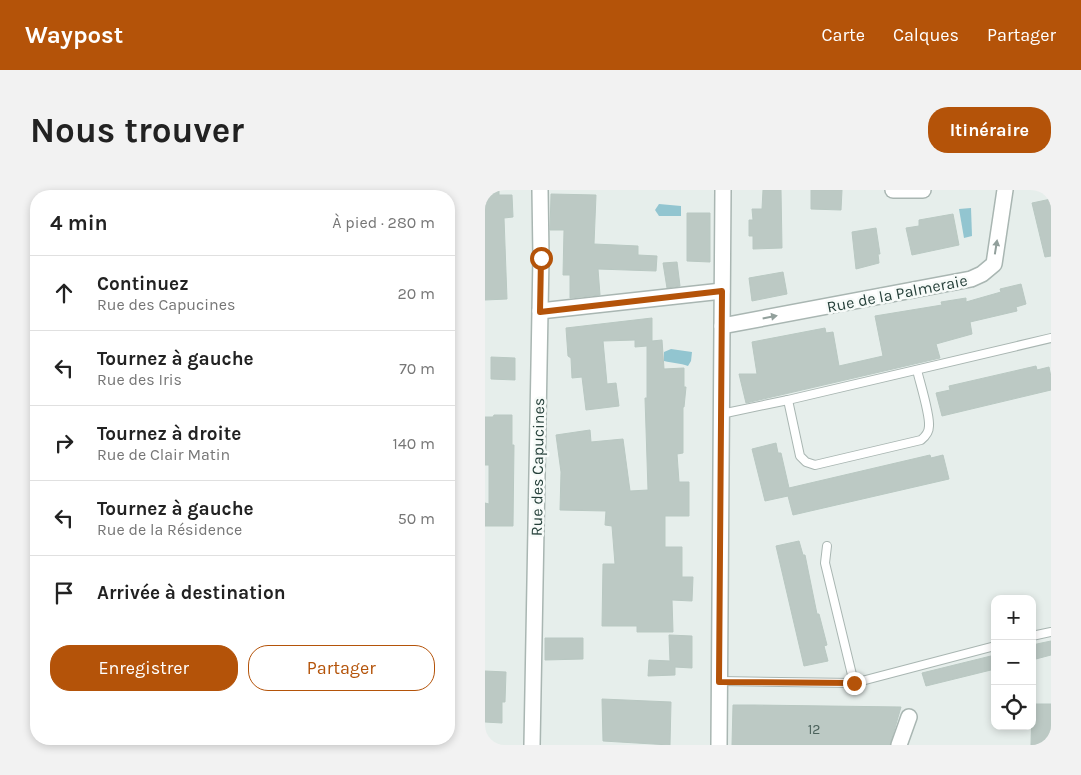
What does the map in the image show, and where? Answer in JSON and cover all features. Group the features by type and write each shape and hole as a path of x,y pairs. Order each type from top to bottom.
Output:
{"street":[{"name":"Rue des Capucines","path":"532,745 541,258 540,190"},
{"path":"719,745 723,190"},
{"path":"893,190 923,190"},
{"name":"Rue de la Palmeraie","path":"722,326 971,279 982,274 994,264 1005,190"},
{"path":"540,312 722,291"},
{"path":"899,745 909,717"}],"lane":[{"path":"721,414 1051,338"},
{"path":"788,400 800,456 806,462 815,465 825,463 921,440 925,437 929,428 929,422 917,370"},
{"path":"827,546 825,563 854,683"},
{"path":"1036,635 1051,632"},
{"path":"719,682 854,683 991,647"}],"water":[{"path":"659,204 681,206 681,216 659,216 655,210"},
{"path":"971,208 972,236 964,238 959,209"},
{"path":"671,349 692,352 691,361 688,366 664,361 664,352"}],"building":[{"path":"485,190 499,190 499,195 512,195 513,217 504,218 507,299 485,300"},
{"path":"763,190 781,190 782,248 753,249 753,236 749,236 749,220 753,220 752,209 762,209"},
{"path":"811,190 842,190 841,210 811,209"},
{"path":"551,194 596,195 594,244 638,246 638,255 657,256 656,271 598,269 600,295 570,298 570,275 563,275 564,230 550,230"},
{"path":"1051,199 1051,256 1045,257 1032,203"},
{"path":"687,213 710,213 710,262 687,261"},
{"path":"953,214 959,245 912,255 906,228 919,226 919,220"},
{"path":"876,228 880,254 878,254 879,263 856,269 852,232"},
{"path":"677,262 680,286 667,288 663,263"},
{"path":"783,272 787,294 752,301 749,278"},
{"path":"1021,284 1026,304 1016,307 1017,311 970,322 972,334 936,344 940,358 746,403 739,374 757,374 752,342 825,328 826,333 833,332 839,366 883,356 875,316 942,305 941,302 966,298 966,302 1001,292 1000,289"},
{"path":"652,318 652,341 662,340 664,369 684,368 684,387 686,387 683,407 683,453 677,454 679,482 689,482 689,516 665,516 665,547 682,547 682,577 693,577 692,601 672,600 673,632 637,632 637,626 602,626 603,564 615,564 612,526 605,525 606,511 560,510 561,472 556,435 590,430 591,442 623,439 630,491 648,490 645,398 647,398 647,346 635,347 635,340 603,341 607,384 616,383 619,406 586,410 582,377 572,378 566,328"},
{"path":"491,357 515,358 515,380 491,379"},
{"path":"1036,366 1037,370 1049,367 1051,390 942,416 936,393 950,390 949,386"},
{"path":"494,415 512,415 512,445 514,445 513,526 485,526 485,503 489,504 489,465 485,465 485,417 493,417"},
{"path":"776,443 778,453 781,453 789,488 930,455 931,458 943,455 949,479 793,515 788,496 765,501 752,449"},
{"path":"799,541 803,555 805,555 817,614 819,614 827,645 824,646 828,661 804,666 776,546"},
{"path":"669,635 692,636 692,668 675,667 675,675 648,676 649,660 670,661"},
{"path":"545,638 583,638 583,659 545,660"},
{"path":"1051,641 1051,655 1036,659 1036,644"},
{"path":"991,656 991,670 926,686 922,673"},
{"path":"485,671 506,672 505,702 502,702 502,723 485,722"},
{"path":"602,699 671,702 670,745 603,741"},
{"path":"1036,704 1051,704 1051,745 1031,745 1031,730 1036,730"},
{"path":"733,705 901,707 890,745 732,745"}],"route":[{"path":"541,258 540,312 722,291 719,682 854,683"}]}
